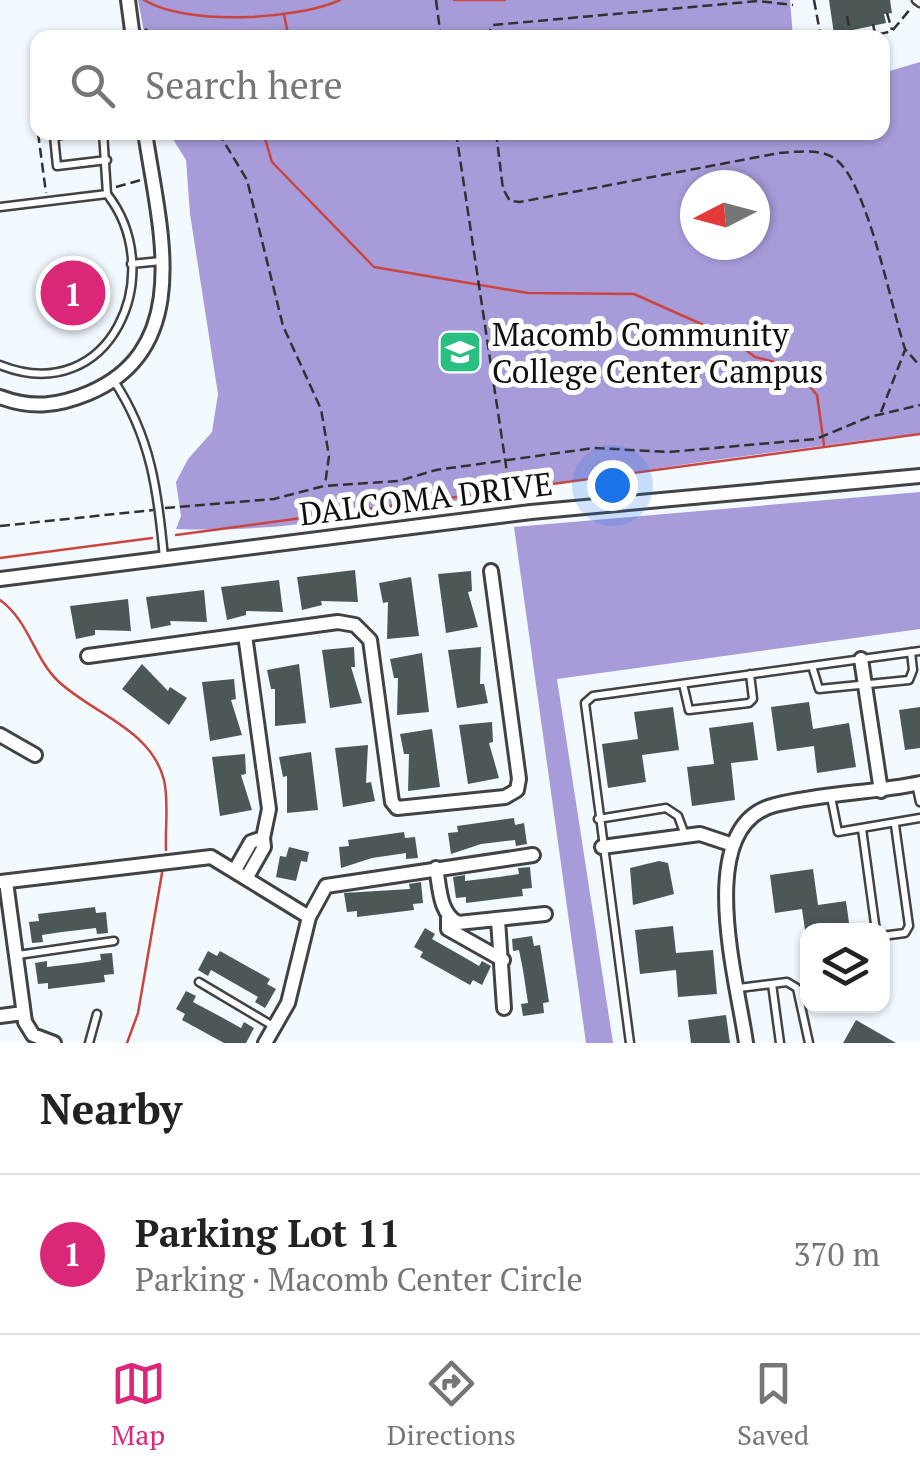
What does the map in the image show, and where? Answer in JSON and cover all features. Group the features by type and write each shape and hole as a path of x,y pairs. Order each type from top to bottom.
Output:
{"street":[{"path":"128,0 138,30"},
{"path":"0,397 59,406 114,381 141,354 156,324 162,261 146,140"},
{"name":"DALCOMA DRIVE","path":"0,578 531,512 920,476"},
{"path":"88,656 338,622 360,628 370,640 392,802 398,808 505,797 517,790 491,571"},
{"path":"241,873 252,842 262,838 269,809 245,634"},
{"path":"861,659 881,790"},
{"path":"0,735 35,755"},
{"path":"746,1043 724,878 730,844 745,822 772,805 918,783"},
{"path":"602,847 685,835 718,836 730,844"},
{"path":"265,1043 288,1003 309,918 326,886 533,855"},
{"path":"54,1043 33,1035 23,1013 3,882 211,858 309,918"},
{"path":"436,868 448,928 503,960"},
{"path":"448,918 470,924 545,914"},
{"path":"498,920 504,1008"},
{"path":"0,1016 23,1013"}],"lane":[{"path":"54,140 57,166 107,160"},
{"path":"0,365 20,373 55,372 84,364 108,345 125,317 133,280 126,218 109,191 104,140"},
{"path":"0,207 109,191"},
{"path":"131,264 162,261"},
{"path":"114,381 136,414 152,458 164,558"},
{"path":"630,1043 585,703 594,696 915,651 909,680 819,690 812,666"},
{"path":"682,684 689,710 749,703 753,699 750,674"},
{"path":"918,783 920,802"},
{"path":"831,797 838,832 920,821"},
{"path":"598,818 666,808 678,816 685,835"},
{"path":"890,935 905,933 909,926 896,825"},
{"path":"862,830 875,923"},
{"path":"16,956 114,942"},
{"path":"199,982 274,1027"},
{"path":"739,988 787,982 802,994 809,1043"},
{"path":"772,984 780,1043"},
{"path":"89,1043 97,1014"}],"path":[{"path":"436,0 441,30"},
{"path":"814,0 820,30"},
{"path":"887,14 892,31 914,8 906,0"},
{"path":"490,30 493,24 758,1 792,5"},
{"path":"848,16 850,30"},
{"path":"873,24 874,30"},
{"path":"39,140 46,194"},
{"path":"223,140 246,180 283,326 321,409 329,456 324,486"},
{"path":"457,140 511,499"},
{"path":"497,140 503,189 510,201 520,202 779,153 806,151 833,157 853,180 868,217 905,349 920,366"},
{"path":"43,173 54,171"},
{"path":"109,191 136,185 144,178"},
{"path":"881,414 905,349"},
{"path":"0,526 274,499 324,486 399,481 594,448 669,452 816,439 881,414 920,405"}],"shaded area":[{"path":"138,0 790,0 792,30 144,30"},
{"name":"Macomb Community College Center Campus","path":"920,62 920,433 627,473 353,518 264,527 176,529 181,516 176,482 188,459 212,432 218,394 190,214 186,160 173,140 890,140 890,71"},
{"path":"920,492 920,629 557,679 613,1043 586,1043 514,527"}],"building":[{"path":"829,0 890,0 892,13 884,14 886,23 833,30"},
{"path":"355,570 358,602 321,601 322,605 302,610 297,577"},
{"path":"471,571 472,591 468,592 478,627 446,633 438,574"},
{"path":"411,577 419,636 387,639 388,602 383,603 379,583"},
{"path":"279,580 283,612 246,611 246,615 227,620 221,587"},
{"path":"204,590 207,622 170,621 171,625 151,629 146,597"},
{"path":"128,599 131,631 95,630 95,635 76,639 70,606"},
{"path":"354,647 355,667 351,667 362,703 330,708 322,650"},
{"path":"481,647 480,684 484,684 488,703 457,708 448,650"},
{"path":"422,653 429,712 397,715 398,678 394,678 390,659"},
{"path":"142,664 168,691 170,687 187,698 169,725 122,689"},
{"path":"299,664 306,723 275,726 275,689 271,689 267,670"},
{"path":"234,679 236,699 231,700 242,735 210,741 202,682"},
{"path":"809,702 813,729 849,723 856,767 817,773 814,746 777,751 771,707"},
{"path":"673,707 679,750 642,755 646,782 608,788 602,744 638,739 634,712"},
{"path":"920,707 920,748 905,750 899,710"},
{"path":"492,722 493,742 489,743 499,778 468,784 459,725"},
{"path":"753,722 758,760 731,763 735,800 692,806 687,767 714,764 709,728"},
{"path":"432,729 440,787 408,791 409,754 404,754 400,734"},
{"path":"368,745 366,783 371,782 375,801 343,807 335,748"},
{"path":"311,752 318,810 287,813 287,776 283,777 279,757"},
{"path":"245,754 246,774 241,775 252,810 220,816 212,757"},
{"path":"514,818 515,825 524,823 527,844 516,846 515,840 481,844 451,854 448,833 458,832 457,826"},
{"path":"404,832 405,838 415,837 418,858 406,859 406,853 341,868 339,847 349,846 348,840"},
{"path":"289,847 309,852 307,862 301,861 296,881 276,877 280,856 286,857"},
{"path":"659,861 668,863 674,894 633,905 630,868"},
{"path":"530,867 532,888 522,889 523,896 466,903 466,897 456,898 453,877 465,875 465,881 499,877 519,874 518,868"},
{"path":"813,869 818,905 846,901 849,923 804,923 802,909 775,913 770,875"},
{"path":"421,882 423,903 413,904 414,910 357,917 357,911 347,912 344,893 410,889 409,884"},
{"path":"95,907 96,913 106,912 108,933 97,934 96,928 62,932 42,935 43,942 32,943 29,922 39,921 38,914"},
{"path":"673,926 676,953 713,950 717,994 678,997 676,970 640,974 635,930"},
{"path":"425,928 435,934 432,939 479,966 482,961 491,966 482,985 473,980 470,985 420,957 423,952 414,947"},
{"path":"532,936 534,946 540,945 549,1002 543,1003 544,1013 523,1016 521,1004 528,1003 519,950 513,951 512,939"},
{"path":"208,951 217,956 220,951 270,979 267,984 276,989 265,1008 255,1002 258,997 211,970 208,976 198,970"},
{"path":"112,953 114,974 104,975 105,982 48,989 48,983 38,984 35,963 47,961 47,967 81,963 101,960 100,954"},
{"path":"186,991 196,996 193,1002 241,1028 244,1022 254,1028 246,1043 224,1043 182,1020 185,1014 176,1009"},
{"path":"726,1015 730,1043 691,1043 688,1020"},
{"path":"856,1020 896,1043 843,1043"}],"waterway":[{"path":"144,0 186,14 213,17 270,16 340,0"},
{"path":"454,0 505,0"},
{"path":"284,15 287,30"},
{"path":"265,140 272,162 374,267 528,293 634,294 726,335 755,357 794,367 817,395 824,445"},
{"path":"176,535 920,434"},
{"path":"0,558 152,538"},
{"path":"0,600 18,618 58,681 134,735 157,762 167,806 166,850"},
{"path":"127,1043 138,1013 162,873"}],"place":[{"name":"Parking Lot 11","path":"73,293"},
{"name":"Macomb Community College Center Campus","path":"460,352"}]}
